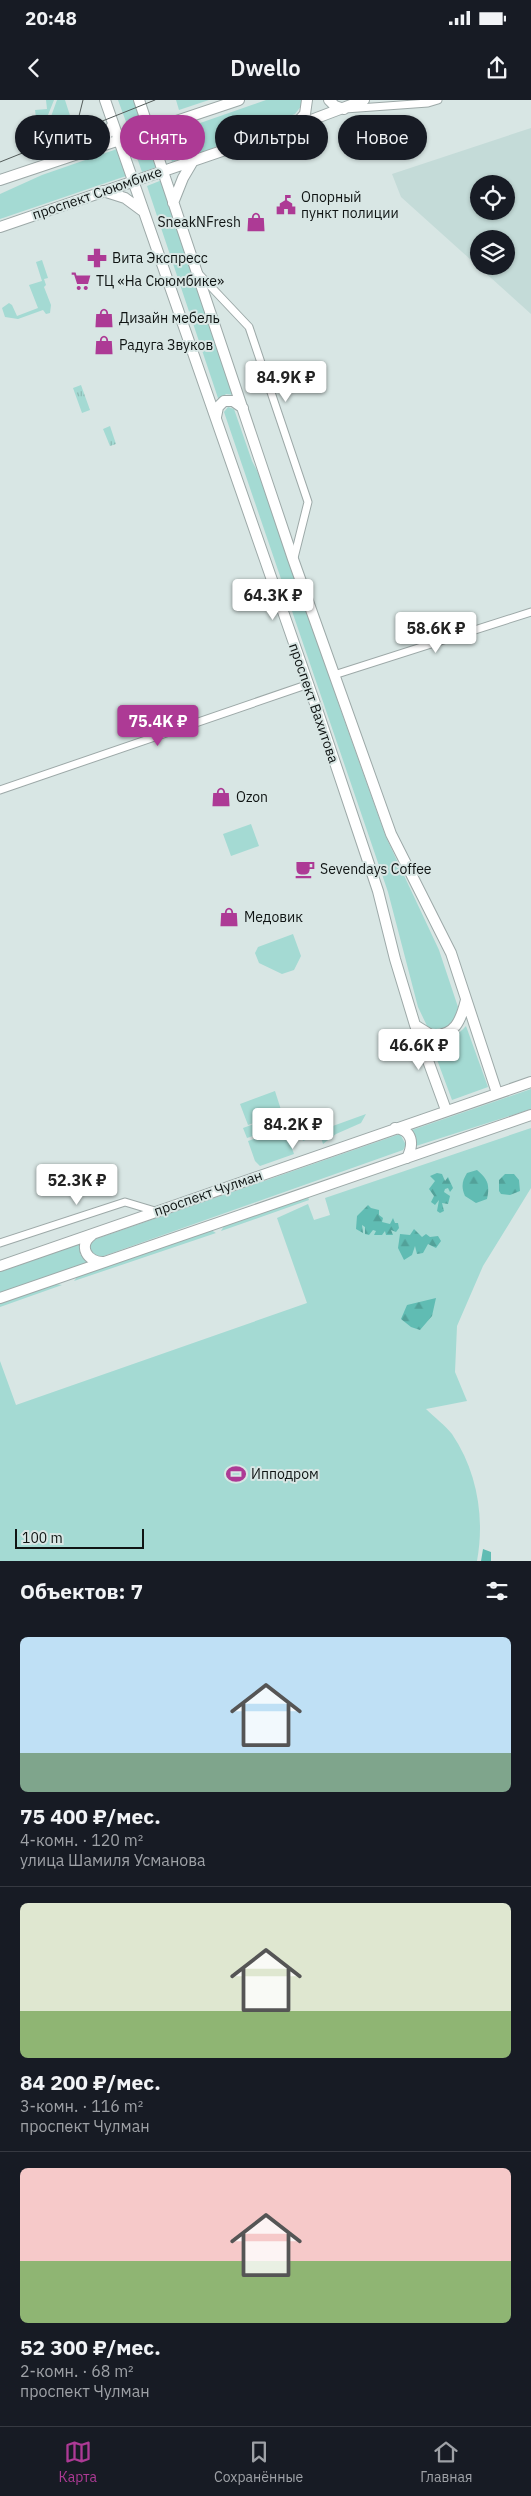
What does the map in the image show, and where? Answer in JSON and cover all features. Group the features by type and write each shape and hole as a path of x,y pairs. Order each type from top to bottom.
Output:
{"main road":[{"name":"проспект Вахитова","path":"105,100 120,140"},
{"name":"проспект Вахитова","path":"139,100 144,113"},
{"path":"194,115 239,100"},
{"path":"304,115 307,100"},
{"path":"329,100 335,106 344,109"},
{"name":"проспект Сююмбике","path":"326,115 364,100"},
{"path":"144,113 149,115"},
{"path":"110,129 113,124"},
{"path":"110,143 120,140"},
{"name":"проспект Сююмбике","path":"0,227 215,153"},
{"path":"0,180 61,160"},
{"name":"проспект Вахитова","path":"127,160 378,891 394,959 446,1110"},
{"name":"проспект Вахитова","path":"159,160 294,559 391,834 451,953 497,1092"},
{"path":"173,203 183,178 193,161"},
{"path":"103,191 126,198 145,213"},
{"path":"216,419 218,407 224,400 233,401 243,408"},
{"path":"415,1024 431,1035 450,1032 460,1020 467,999"},
{"name":"проспект Чулман","path":"0,1266 497,1092 531,1082"},
{"path":"0,1298 531,1115"},
{"path":"395,1128 403,1130 410,1136 411,1149 406,1158"},
{"path":"93,1235 86,1242 84,1250 88,1257 94,1261 105,1262"}],"street":[{"path":"344,109 428,103 438,100"},
{"path":"197,272 249,327 256,346 308,502 294,559"},
{"path":"334,675 531,612"},
{"path":"0,790 308,684"},
{"path":"0,1244 125,1202 155,1211"}],"shaded area":[{"path":"531,128 531,314 488,275 515,275 515,230 470,230 470,259 401,197 392,174"}],"green space":[{"path":"46,100 54,100 48,115 36,115 35,110 47,109"},
{"path":"57,100 65,100 70,115 52,115"},
{"path":"118,100 134,100 139,115 124,115"},
{"path":"176,100 209,100 179,110"},
{"path":"266,100 302,100 302,105 292,115 223,115"},
{"path":"215,118 215,147 205,151 205,121"},
{"path":"117,149 126,176 0,219 0,194 42,175 85,160 110,160 110,151"},
{"path":"138,160 155,160 157,167 142,172"},
{"path":"162,180 234,395 226,394 219,401 147,186"},
{"path":"42,260 48,278 44,279 46,285 44,287 51,305 50,313 46,314 43,310 18,319 5,317 2,308 9,303 12,305 17,316 38,308 29,285 42,281 36,262"},
{"path":"81,385 90,410 82,413 73,388"},
{"path":"228,407 234,409 252,461 267,490 340,708 386,837 439,950 458,1007 453,1023 448,1027 428,1028 418,1007 388,892 224,412"},
{"path":"110,426 116,444 110,446 103,429"},
{"path":"251,824 259,846 231,856 223,834"},
{"path":"293,934 301,956 294,970 282,974 259,963 255,953 258,947"},
{"path":"466,1026 488,1087 452,1100 429,1038 440,1040 449,1038"},
{"path":"531,1089 531,1109 416,1146 416,1138 412,1130"},
{"path":"275,1091 282,1113 248,1125 240,1104"},
{"path":"281,1114 285,1125 247,1138 243,1128"},
{"path":"366,1114 361,1123 336,1134 323,1144 319,1131"},
{"path":"304,1122 314,1127 317,1136 303,1141 297,1125"},
{"path":"285,1128 294,1154 260,1166 255,1161 248,1141"},
{"path":"531,1128 531,1188 483,1266 457,1326 455,1372 467,1401 426,1409 452,1434 468,1463 477,1495 479,1511 480,1528 477,1561 0,1561 0,1361 16,1405 307,1303 277,1218 308,1204 314,1220 330,1215 325,1198"},
{"path":"400,1134 406,1145 403,1150 98,1258 92,1257 88,1246 96,1239"},
{"path":"477,1170 486,1179 488,1190 487,1199 476,1203 465,1196 463,1184 467,1173"},
{"path":"437,1173 442,1174 445,1181 448,1177 453,1188 450,1192 448,1188 445,1189 444,1192 450,1196 448,1204 442,1203 444,1211 440,1213 437,1211 439,1200 435,1205 431,1202 434,1196 429,1189 435,1181 430,1176"},
{"path":"505,1174 514,1174 519,1180 520,1191 510,1195 501,1194 499,1191 499,1180"},
{"path":"308,1197 309,1200 221,1231 224,1226"},
{"path":"368,1205 379,1210 379,1215 383,1218 382,1222 390,1224 393,1218 395,1223 398,1223 399,1228 396,1232 391,1230 393,1235 386,1235 385,1231 382,1235 374,1235 376,1231 373,1230 369,1235 365,1234 365,1227 362,1225 363,1233 356,1229 357,1216"},
{"path":"414,1229 422,1237 426,1234 430,1237 438,1236 441,1241 436,1248 428,1244 423,1253 417,1254 415,1246 412,1255 404,1260 398,1248 400,1234 410,1235"},
{"path":"211,1230 216,1233 74,1281 77,1277"},
{"path":"82,1243 80,1254 89,1263 0,1293 0,1272"},
{"path":"56,1284 62,1285 0,1307 0,1303"},
{"path":"436,1298 432,1316 420,1330 411,1327 401,1319 407,1305"},
{"path":"483,1549 491,1552 491,1561 481,1561"}],"tram line":[{"path":"79,115 83,100"},
{"path":"0,162 155,100"}],"place":[{"name":"Опорный пункт полиции","path":"286,205"},
{"name":"SneakNFresh","path":"256,222"},
{"name":"Вита Экспресс","path":"97,258"},
{"name":"ТЦ «На Сююмбике»","path":"81,281"},
{"name":"Дизайн мебель","path":"104,318"},
{"name":"Радуга Звуков","path":"104,345"},
{"name":"Ozon","path":"221,797"},
{"name":"Sevendays Coffee","path":"305,869"},
{"name":"Медовик","path":"229,917"},
{"name":"Ипподром","path":"236,1474"}]}
